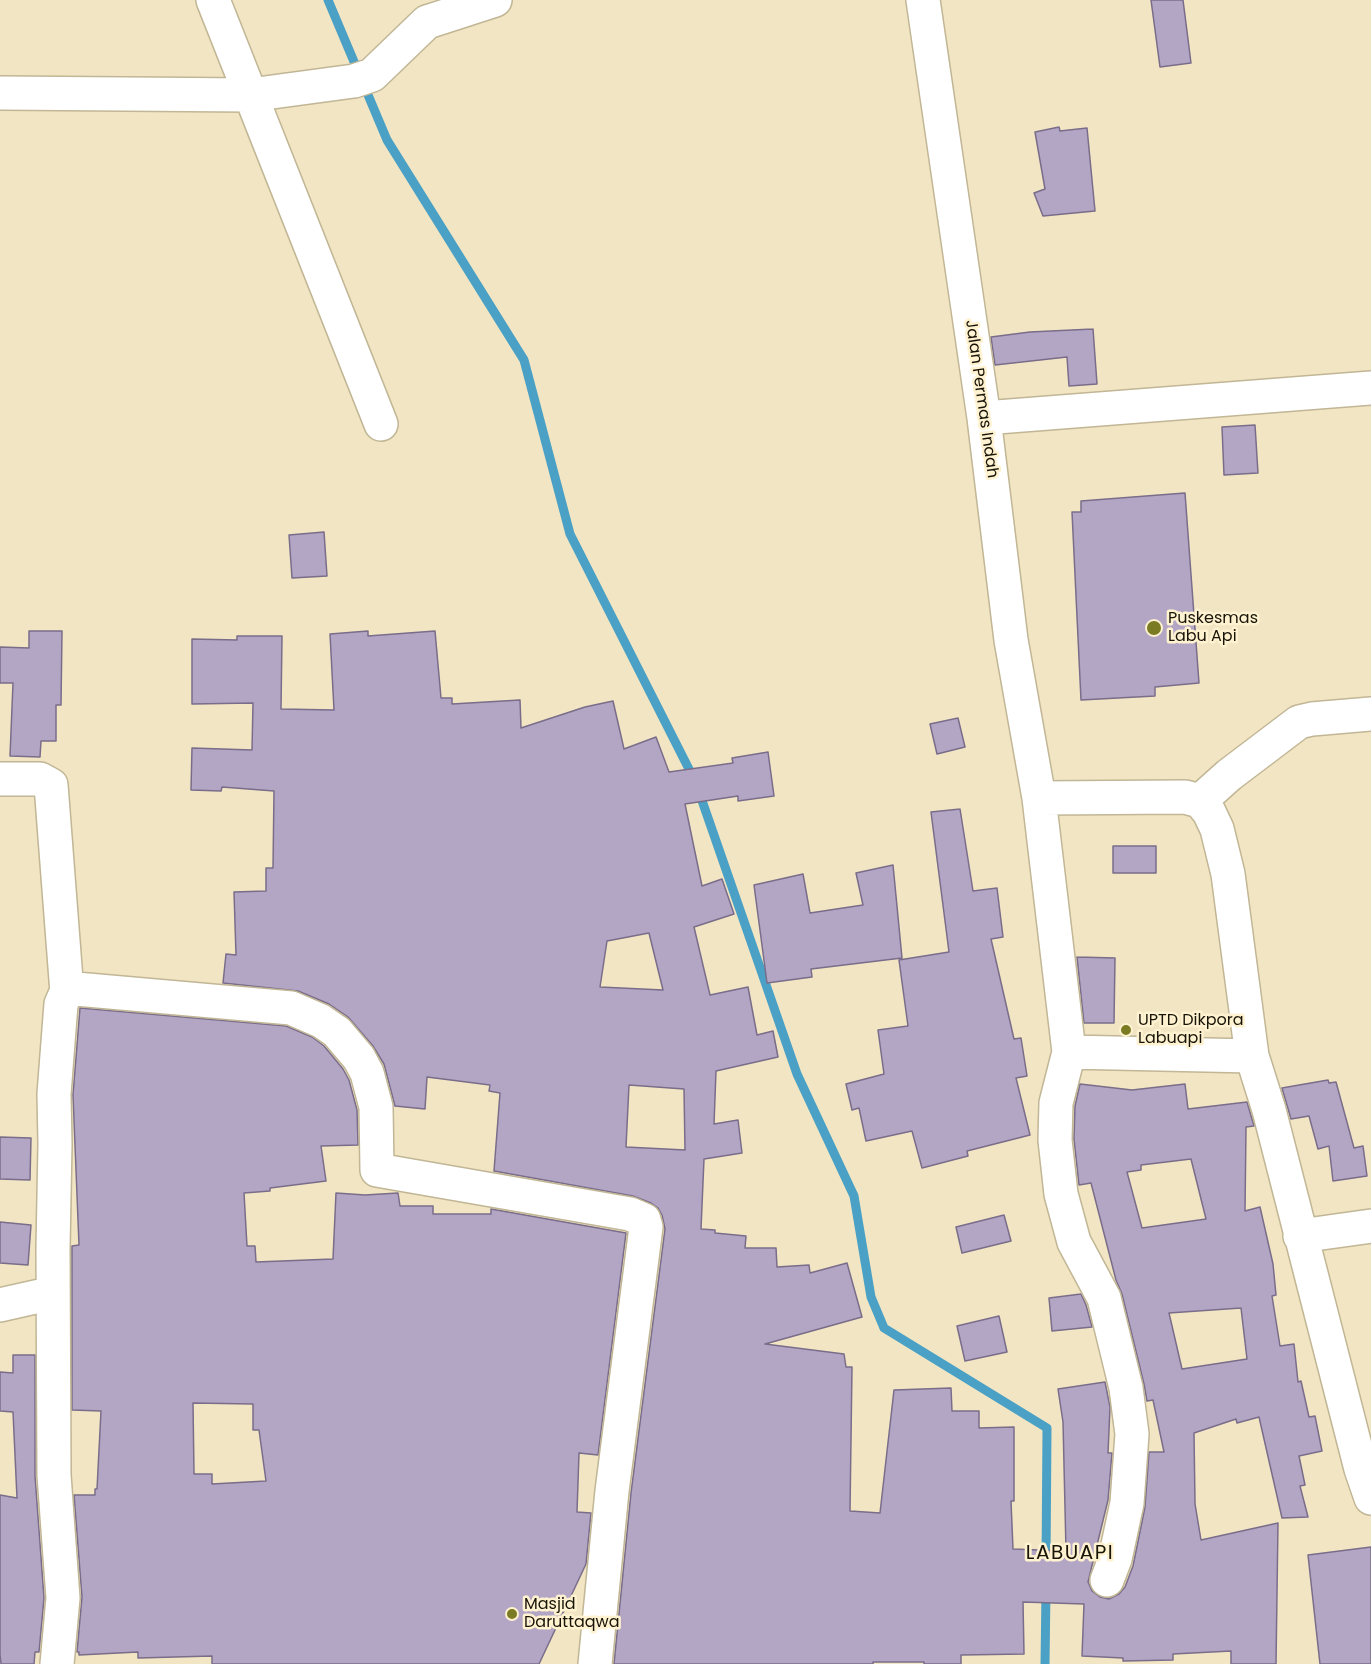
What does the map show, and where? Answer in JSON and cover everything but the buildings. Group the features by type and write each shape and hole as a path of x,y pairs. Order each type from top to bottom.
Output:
{"street":[{"path":"213,0 381,424"},
{"path":"0,93 250,95 363,78 428,22 495,0"},
{"path":"923,0 932,0"},
{"name":"Jalan Permas Indah","path":"923,0 984,418 1011,640 1039,798 1069,1052"},
{"path":"984,418 1371,388"},
{"path":"1200,801 1228,775 1299,722 1371,714"},
{"path":"0,779 40,779 51,785 67,993"},
{"path":"1039,798 1185,797 1200,801 1209,812 1217,829 1228,874 1252,1056 1269,1110 1361,1469 1371,1498"},
{"path":"57,1664 63,1598 54,1475 53,1293 56,1144 54,1094 61,1004 67,993 78,989 291,1008 321,1021 337,1032 359,1058 367,1073 376,1107 377,1170 630,1214 644,1220 646,1227 612,1491 594,1664"},
{"path":"1107,1580 1115,1559 1127,1503 1132,1434 1126,1388 1104,1298 1074,1242 1061,1194 1055,1140 1056,1103 1069,1052 1252,1056"},
{"path":"1300,1236 1371,1226"},
{"path":"0,1305 53,1293"}],"waterway":[{"path":"328,0 387,140 524,360 570,534 694,779"},
{"path":"699,792 797,1074 854,1196 871,1297 884,1328 1047,1428 1046,1563"},
{"path":"1045,1664 1046,1591"}],"place":[{"name":"Puskesmas Labu Api","path":"1154,628"},
{"name":"UPTD Dikpora Labuapi","path":"1126,1030"},
{"name":"Masjid Daruttaqwa","path":"512,1614"}],"district":[{"name":"LABUAPI","path":"1070,1554"}]}
